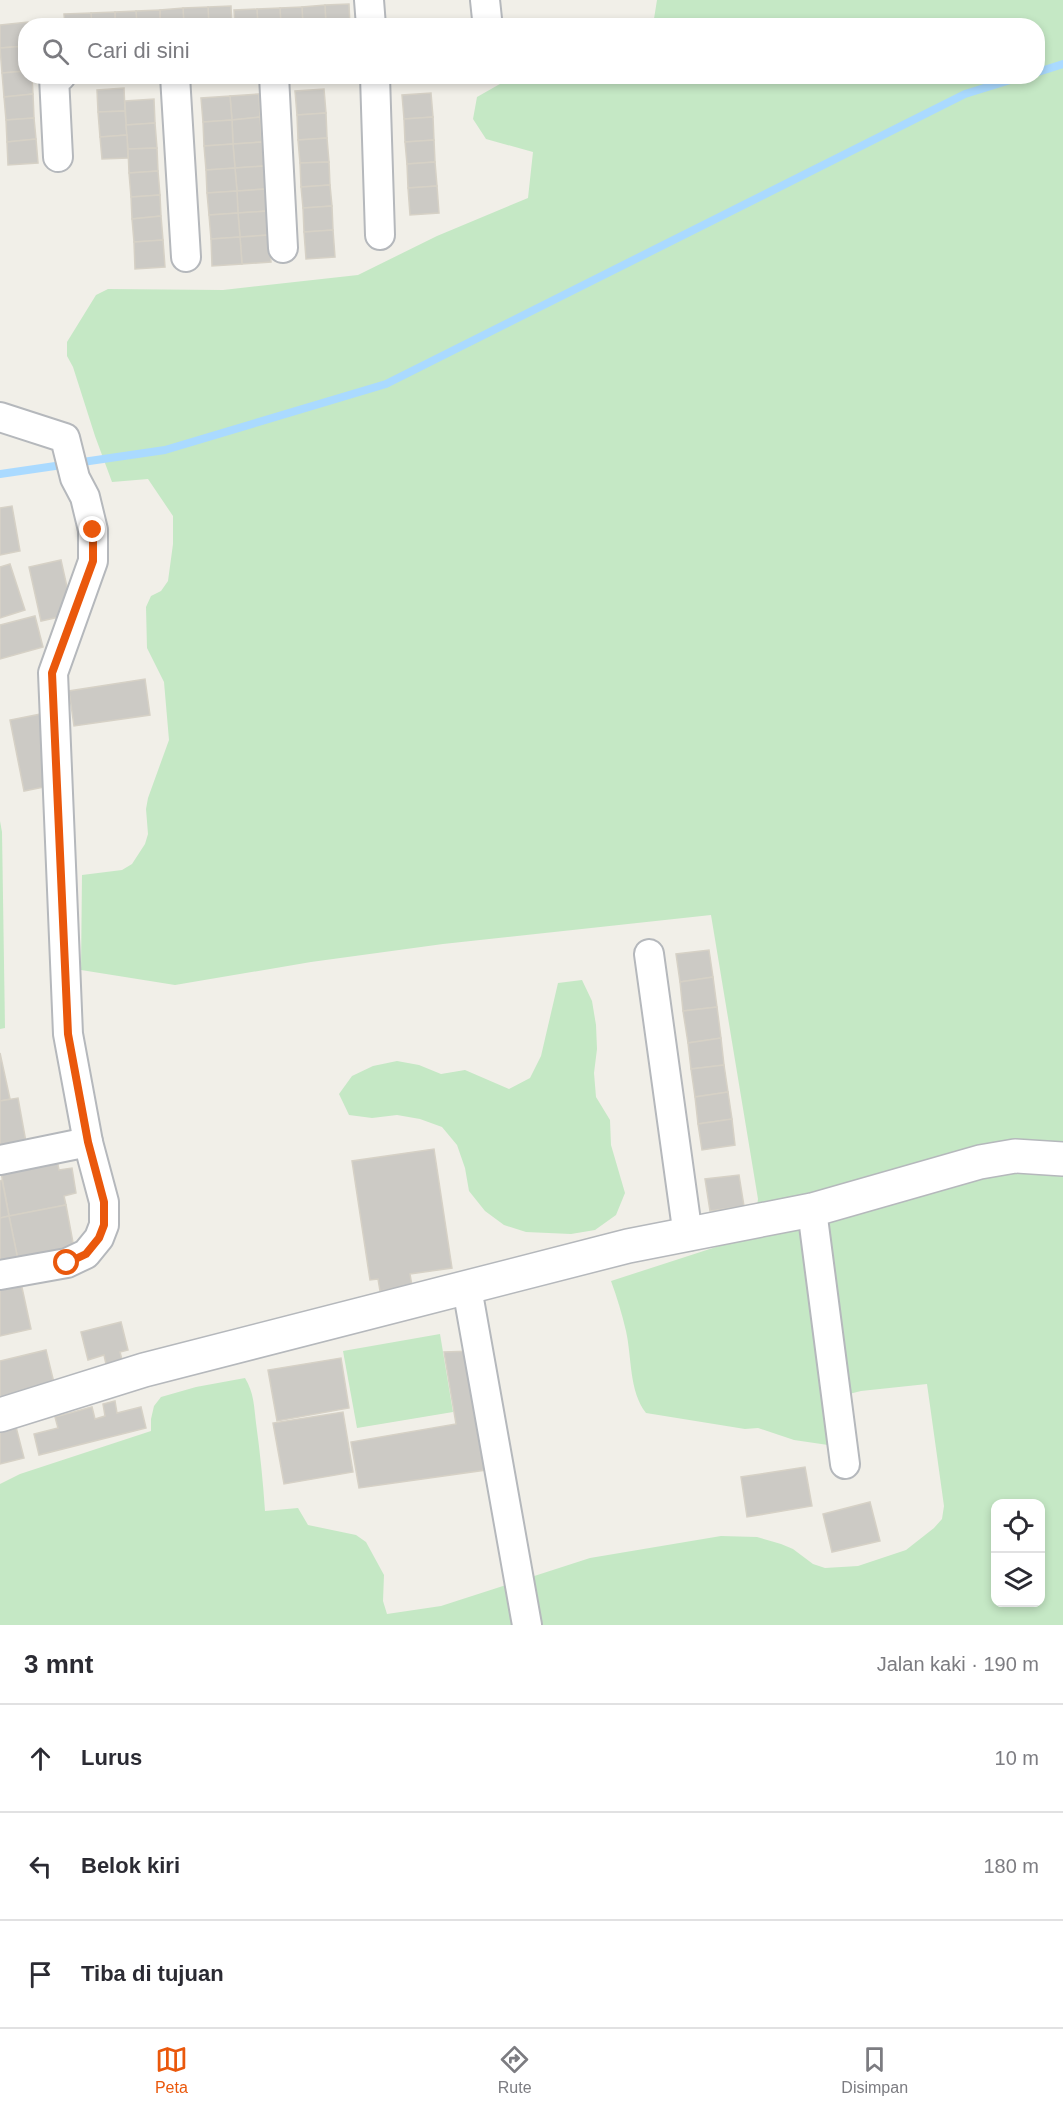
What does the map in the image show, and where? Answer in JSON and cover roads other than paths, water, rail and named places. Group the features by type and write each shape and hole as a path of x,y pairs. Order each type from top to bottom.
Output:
{"street":[{"path":"369,0 370,18"},
{"path":"54,84 58,158"},
{"path":"175,84 186,257"},
{"path":"274,84 283,248"},
{"path":"375,84 380,235"},
{"path":"0,417 65,438 72,466 85,497 93,530 93,561 52,673 68,1034 88,1142 104,1202 104,1225 99,1238 86,1254 67,1263 0,1275"},
{"path":"649,954 688,1236"},
{"path":"0,1160 88,1142"},
{"path":"0,1415 144,1370 628,1246 812,1210 980,1162 1015,1156 1063,1159"},
{"path":"812,1210 845,1464"},
{"path":"467,1288 527,1625"}],"waterway":[{"path":"1045,70 1063,64"},
{"path":"0,474 165,450 386,384 965,94 997,84"}]}
